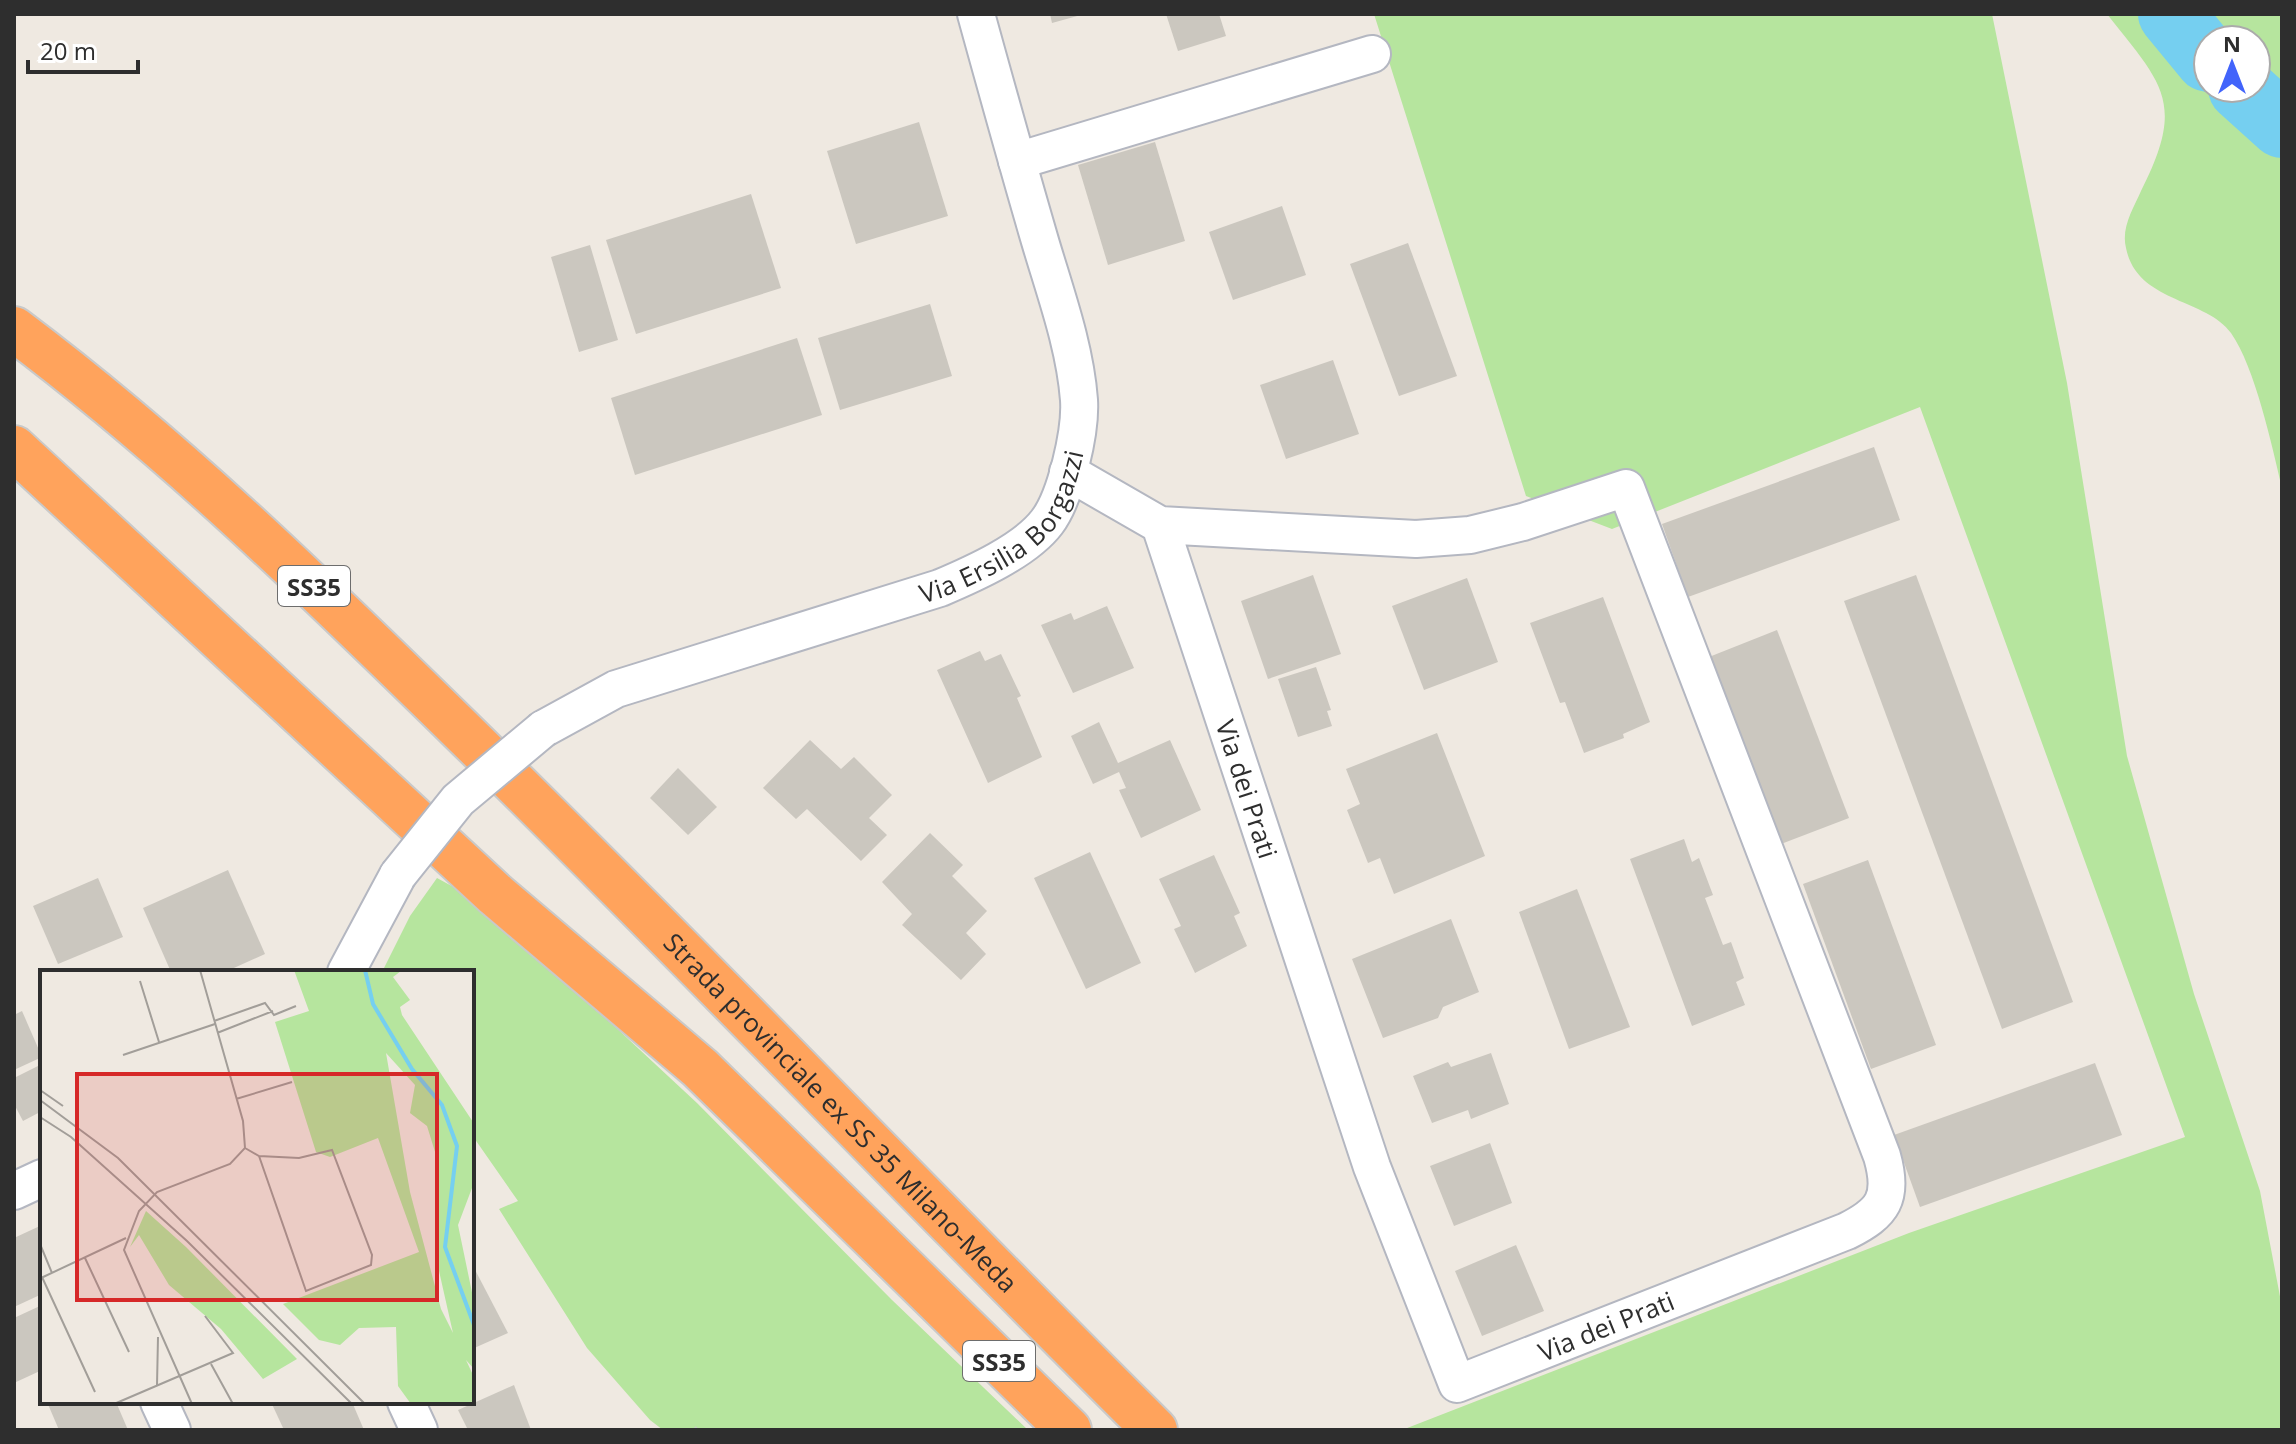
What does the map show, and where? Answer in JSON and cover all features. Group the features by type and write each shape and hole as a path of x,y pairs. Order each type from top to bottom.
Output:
{"highway":[{"name":"SS35","path":"14,302 92,387"},
{"name":"SS35","path":"14,329 92,387"},
{"name":"Strada provinciale ex SS 35 Milano-Meda","path":"92,387 263,537 526,794 1155,1430"},
{"name":"SS35","path":"14,448 496,895 700,1068 1069,1430"}],"street":[{"name":"Via Ersilia Borgazzi","path":"347,970 398,875 458,800 543,729 616,689 894,603 976,572 1014,550 1048,521 1078,437 1079,401 1074,367 976,14"},
{"path":"1017,161 1372,54"},
{"path":"1068,472 1160,525"},
{"name":"Via dei Prati","path":"1626,488 1882,1156 1887,1183 1884,1201 1874,1217 1847,1231 1457,1384 1372,1167 1160,525 1416,539 1470,535 1523,522 1626,488"},
{"path":"14,1191 40,1179"},
{"path":"160,1404 172,1430"},
{"path":"407,1404 419,1430"}],"green space":[{"path":"1374,14 1992,14 2067,383 2127,756 2194,994 2260,1191 2282,1307 2282,1430 1402,1430 1909,1233 2185,1137 1920,407 1612,529 1526,496"},
{"path":"2107,14 2282,14 2282,488 2255,386 2231,333 2206,313 2157,290 2144,280 2133,266 2126,248 2126,226 2155,161 2163,136 2165,115 2162,96 2142,59"},
{"path":"437,878 481,902 697,1103 892,1300 1028,1430 663,1430 650,1420 587,1348 499,1209 518,1201 474,1138 474,970 383,970 410,916"}],"building":[{"path":"1050,14 1081,14 1081,15 1052,23"},
{"path":"1166,14 1219,14 1226,36 1178,51"},
{"path":"919,122 948,216 856,244 827,151"},
{"path":"1155,142 1185,241 1108,265 1078,165"},
{"path":"751,194 781,288 636,334 606,240"},
{"path":"1282,206 1306,275 1233,300 1209,232"},
{"path":"1408,243 1457,376 1399,396 1350,264"},
{"path":"590,245 618,340 579,352 551,257"},
{"path":"930,304 952,376 840,410 818,338"},
{"path":"797,338 822,415 635,475 611,398"},
{"path":"1333,360 1359,434 1286,459 1260,385"},
{"path":"1874,447 1900,520 1688,597 1662,524"},
{"path":"1313,575 1341,654 1268,679 1241,601"},
{"path":"1916,575 2073,1002 2002,1029 1844,601"},
{"path":"1467,578 1498,662 1424,690 1392,606"},
{"path":"1603,597 1650,722 1623,734 1624,738 1584,753 1565,702 1560,703 1530,623"},
{"path":"1107,606 1134,668 1073,693 1041,625 1071,613 1074,620"},
{"path":"1777,630 1849,818 1781,844 1709,657"},
{"path":"980,651 985,661 1001,654 1021,696 1017,698 1042,757 988,783 937,670"},
{"path":"1316,667 1331,710 1327,711 1332,726 1298,737 1278,679"},
{"path":"1099,722 1118,763 1170,740 1201,810 1141,838 1119,790 1126,788 1119,772 1093,784 1071,736"},
{"path":"1437,733 1485,856 1394,894 1380,858 1368,863 1347,810 1360,804 1346,769"},
{"path":"810,740 841,769 854,757 892,795 869,818 887,835 861,861 807,809 796,819 763,788"},
{"path":"678,768 717,807 688,835 650,798"},
{"path":"930,833 963,865 952,876 987,911 966,933 986,954 961,980 902,925 912,914 882,882"},
{"path":"1684,839 1692,862 1699,858 1713,895 1705,898 1723,945 1731,942 1744,978 1736,982 1745,1005 1692,1026 1630,859"},
{"path":"1090,852 1141,963 1086,989 1034,878"},
{"path":"1214,855 1240,913 1234,916 1247,946 1195,973 1174,929 1181,926 1159,879"},
{"path":"1868,860 1936,1045 1871,1069 1803,884"},
{"path":"228,870 265,954 229,970 170,970 143,908"},
{"path":"98,878 123,937 58,964 33,906"},
{"path":"1577,889 1630,1027 1569,1049 1519,912"},
{"path":"1451,919 1479,992 1443,1007 1438,1018 1383,1038 1352,959"},
{"path":"22,1011 40,1058 14,1070 14,1015"},
{"path":"1491,1053 1509,1104 1471,1119 1468,1110 1432,1123 1413,1076 1448,1062 1451,1067"},
{"path":"2095,1063 2122,1135 1920,1207 1894,1135"},
{"path":"40,1065 40,1112 23,1121 14,1104 14,1078"},
{"path":"1490,1143 1512,1203 1454,1226 1430,1166"},
{"path":"40,1226 40,1295 14,1307 14,1238"},
{"path":"1516,1245 1544,1311 1482,1336 1455,1271"},
{"path":"474,1268 508,1333 474,1348"},
{"path":"40,1306 40,1371 14,1383 14,1318"},
{"path":"514,1385 531,1430 468,1430 458,1410"},
{"path":"48,1404 117,1404 128,1430 59,1430"},
{"path":"272,1404 353,1404 364,1430 284,1430"}],"waterway":[{"path":"2171,14 2192,40"},
{"path":"2259,104 2282,125"}]}
